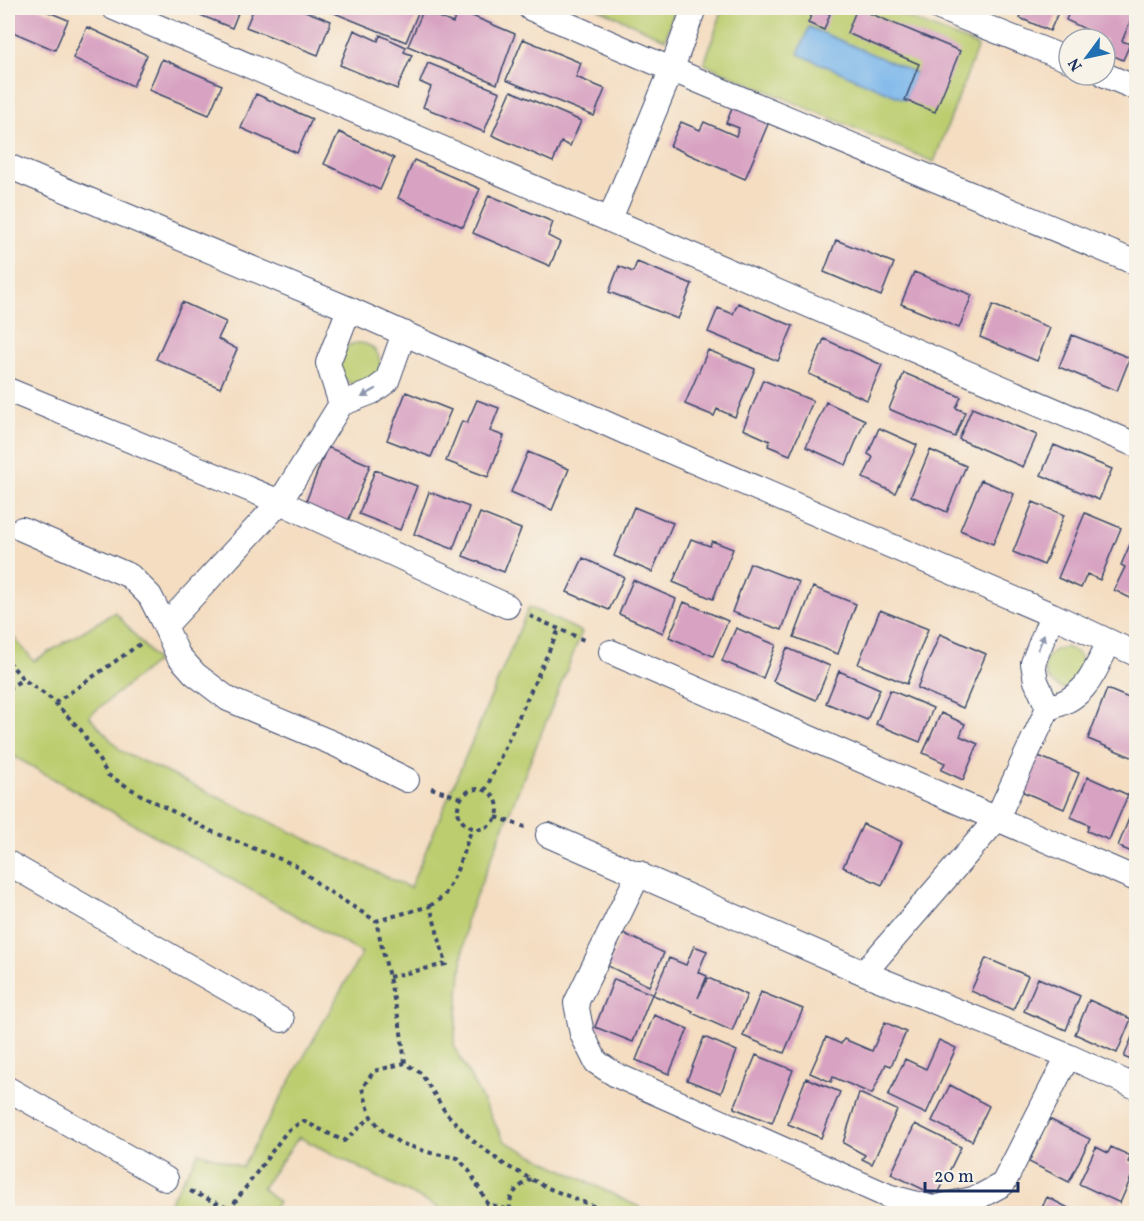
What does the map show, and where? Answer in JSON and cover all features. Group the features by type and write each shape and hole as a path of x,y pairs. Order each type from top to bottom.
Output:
{"street":[{"path":"114,8 1137,445"},
{"path":"530,8 671,70 1137,263"},
{"path":"610,219 694,8"},
{"path":"939,8 1057,55"},
{"path":"1117,80 1137,88"},
{"path":"8,166 349,309 623,431 1052,615 1137,654"},
{"path":"342,404 328,363 349,309"},
{"path":"165,626 280,502 342,404 372,392 387,381 404,333"},
{"path":"8,390 280,502 507,606"},
{"path":"22,529 130,576 150,596 178,655 195,674 228,699 337,746 406,780"},
{"path":"864,973 996,820 1048,708 1036,681 1032,663 1052,615"},
{"path":"1048,708 1061,705 1087,686 1109,642"},
{"path":"611,652 1137,879"},
{"path":"548,835 864,973 1068,1056 1137,1087"},
{"path":"8,863 282,1020"},
{"path":"639,873 576,1003 582,1034 596,1062 616,1075 888,1196 933,1208 977,1198 1003,1184 1068,1056"},
{"path":"8,1089 166,1179"}],"path":[{"path":"507,606 611,652"},
{"path":"55,703 165,626"},
{"path":"485,791 559,629"},
{"path":"8,661 23,679 55,703 81,730 108,775 213,832 295,865 322,887 376,921 400,1025 405,1063"},
{"path":"8,690 23,679"},
{"path":"472,790 485,791 497,804 496,817 488,826 470,828 460,819 459,805 465,794 472,790"},
{"path":"376,921 430,906 444,896 456,873 471,831"},
{"path":"389,977 446,964 430,906"},
{"path":"531,1179 516,1189 509,1201 511,1212 488,1204 470,1172 458,1158 431,1154 400,1143 384,1132 371,1118 362,1088 374,1071 405,1063 422,1073 446,1113 472,1140 505,1165 548,1188 613,1214"},
{"path":"230,1209 287,1131 303,1120 344,1141 371,1118"},
{"path":"166,1179 240,1214"}],"green space":[{"path":"597,8 676,8 665,39"},
{"path":"723,8 884,8 978,46 934,162 704,64"},
{"path":"359,343 367,344 374,349 379,356 379,372 374,379 367,384 359,385 351,384 344,379 339,372 338,364 339,356 344,349 351,344"},
{"path":"529,607 582,632 466,921 454,1046 504,1141 651,1213 449,1213 299,1137 262,1188 278,1202 271,1213 173,1214 165,1210 199,1152 242,1167 362,953 8,753 8,631 34,661 115,612 157,661 89,716 121,751 410,888"},
{"path":"1065,647 1079,656 1083,662 1084,671 1066,689 1050,681 1044,668 1049,655"}],"water":[{"path":"809,27 916,73 905,100 798,54"}],"building":[{"path":"8,8 39,8 68,20 55,50 8,30"},
{"path":"183,8 240,8 232,28"},
{"path":"254,8 297,8 331,21 318,55 246,27"},
{"path":"322,8 420,8 406,42"},
{"path":"814,8 830,14 824,30 808,23"},
{"path":"857,8 960,51 935,112 905,100 919,64 847,33"},
{"path":"1024,8 1060,8 1050,31 1020,18"},
{"path":"1071,8 1136,8 1136,19 1132,17 1122,41 1130,44 1123,60 1117,57 1117,27 1081,27 1066,20"},
{"path":"458,10 515,34 497,84 408,46 423,11 453,23"},
{"path":"87,27 147,55 133,86 73,58"},
{"path":"354,30 378,41 380,35 406,47 404,52 412,55 397,89 340,65"},
{"path":"523,39 581,63 576,77 605,89 594,116 506,80"},
{"path":"162,59 222,85 209,115 149,90"},
{"path":"428,63 500,92 484,132 423,107 431,87 420,82"},
{"path":"511,91 581,121 570,146 561,142 553,162 492,135"},
{"path":"256,94 312,119 297,153 241,128"},
{"path":"735,102 771,117 745,179 670,146 681,122 700,130 704,122 736,136 739,128 726,123"},
{"path":"339,132 394,158 380,190 324,164"},
{"path":"414,160 480,189 463,227 398,198"},
{"path":"489,195 553,222 548,236 560,242 550,266 473,233"},
{"path":"836,240 894,263 881,296 824,272"},
{"path":"637,262 692,284 678,319 609,292 619,266 633,272"},
{"path":"914,272 972,295 959,328 901,304"},
{"path":"182,302 226,322 218,339 237,349 220,388 156,359"},
{"path":"738,303 793,326 778,361 708,332 718,308 733,314"},
{"path":"993,305 1050,328 1037,361 980,337"},
{"path":"1072,335 1130,358 1117,391 1059,367"},
{"path":"824,339 882,365 867,400 809,374"},
{"path":"708,350 755,369 735,417 717,409 714,416 685,404"},
{"path":"904,373 961,397 956,408 965,412 955,437 889,409"},
{"path":"763,380 813,401 790,455 768,446 770,441 743,429"},
{"path":"406,392 451,410 431,457 387,440"},
{"path":"477,400 499,408 490,431 504,436 488,477 446,461 462,421 467,423"},
{"path":"826,402 865,420 846,465 806,447"},
{"path":"972,408 1037,435 1023,467 959,439"},
{"path":"879,428 917,445 895,493 863,478 873,457 868,454"},
{"path":"1054,445 1112,469 1099,500 1041,475"},
{"path":"327,447 370,465 345,529 302,512"},
{"path":"930,450 966,466 947,512 911,496"},
{"path":"528,452 569,469 552,510 511,492"},
{"path":"375,470 417,486 400,530 359,514"},
{"path":"981,480 1014,494 993,544 960,530"},
{"path":"429,492 469,507 453,549 414,534"},
{"path":"1033,502 1064,515 1044,565 1013,552"},
{"path":"634,507 673,523 652,572 614,556"},
{"path":"480,513 521,529 504,572 463,556"},
{"path":"1085,513 1121,528 1100,580 1087,574 1081,588 1058,578"},
{"path":"691,539 710,546 712,541 733,549 713,599 673,582"},
{"path":"1131,542 1136,545 1136,601 1114,590 1125,567 1121,565"},
{"path":"583,558 624,577 609,610 567,592"},
{"path":"750,563 799,582 782,630 732,612"},
{"path":"633,580 676,599 663,633 619,614"},
{"path":"813,587 856,604 838,654 794,637"},
{"path":"684,602 728,621 713,656 669,637"},
{"path":"880,610 928,629 907,684 858,664"},
{"path":"736,628 776,645 763,678 722,661"},
{"path":"940,634 986,654 963,708 917,688"},
{"path":"787,648 830,666 816,700 773,681"},
{"path":"839,671 880,689 867,720 826,703"},
{"path":"1107,689 1136,701 1134,758 1088,739"},
{"path":"890,690 933,708 920,742 876,724"},
{"path":"941,713 965,724 960,736 978,744 963,780 941,770 945,763 923,753"},
{"path":"1036,755 1079,773 1064,809 1021,791"},
{"path":"1088,777 1128,795 1109,840 1087,831 1089,825 1071,817"},
{"path":"1136,801 1136,854 1118,846"},
{"path":"863,824 902,842 882,885 843,867"},
{"path":"623,933 664,953 649,986 608,966"},
{"path":"694,946 707,951 698,972 707,976 698,998 708,978 747,995 732,1031 692,1013 693,1011 653,995 669,958 686,965"},
{"path":"986,958 1028,976 1013,1010 971,991"},
{"path":"1038,978 1080,996 1066,1030 1024,1011"},
{"path":"614,979 652,994 633,1042 595,1027"},
{"path":"761,992 803,1009 784,1053 743,1036"},
{"path":"1089,1000 1131,1019 1117,1053 1075,1034"},
{"path":"654,1015 688,1029 669,1074 636,1060"},
{"path":"885,1022 906,1032 891,1066 886,1064 872,1094 833,1077 831,1082 810,1073 826,1037 841,1044 844,1039 872,1051"},
{"path":"1136,1027 1136,1062 1124,1057"},
{"path":"704,1037 737,1051 721,1093 687,1080"},
{"path":"939,1040 956,1048 926,1114 888,1096 905,1059 926,1069"},
{"path":"756,1055 793,1070 772,1123 734,1108"},
{"path":"806,1078 840,1092 821,1138 788,1124"},
{"path":"950,1085 989,1106 972,1141 932,1121"},
{"path":"859,1093 897,1110 872,1164 862,1159 865,1155 843,1143"},
{"path":"1049,1119 1090,1139 1069,1182 1029,1162"},
{"path":"915,1124 961,1147 937,1196 891,1174"},
{"path":"1096,1147 1108,1153 1111,1147 1131,1156 1128,1162 1136,1166 1120,1203 1079,1184"},
{"path":"1047,1197 1080,1214 1039,1214"}]}
